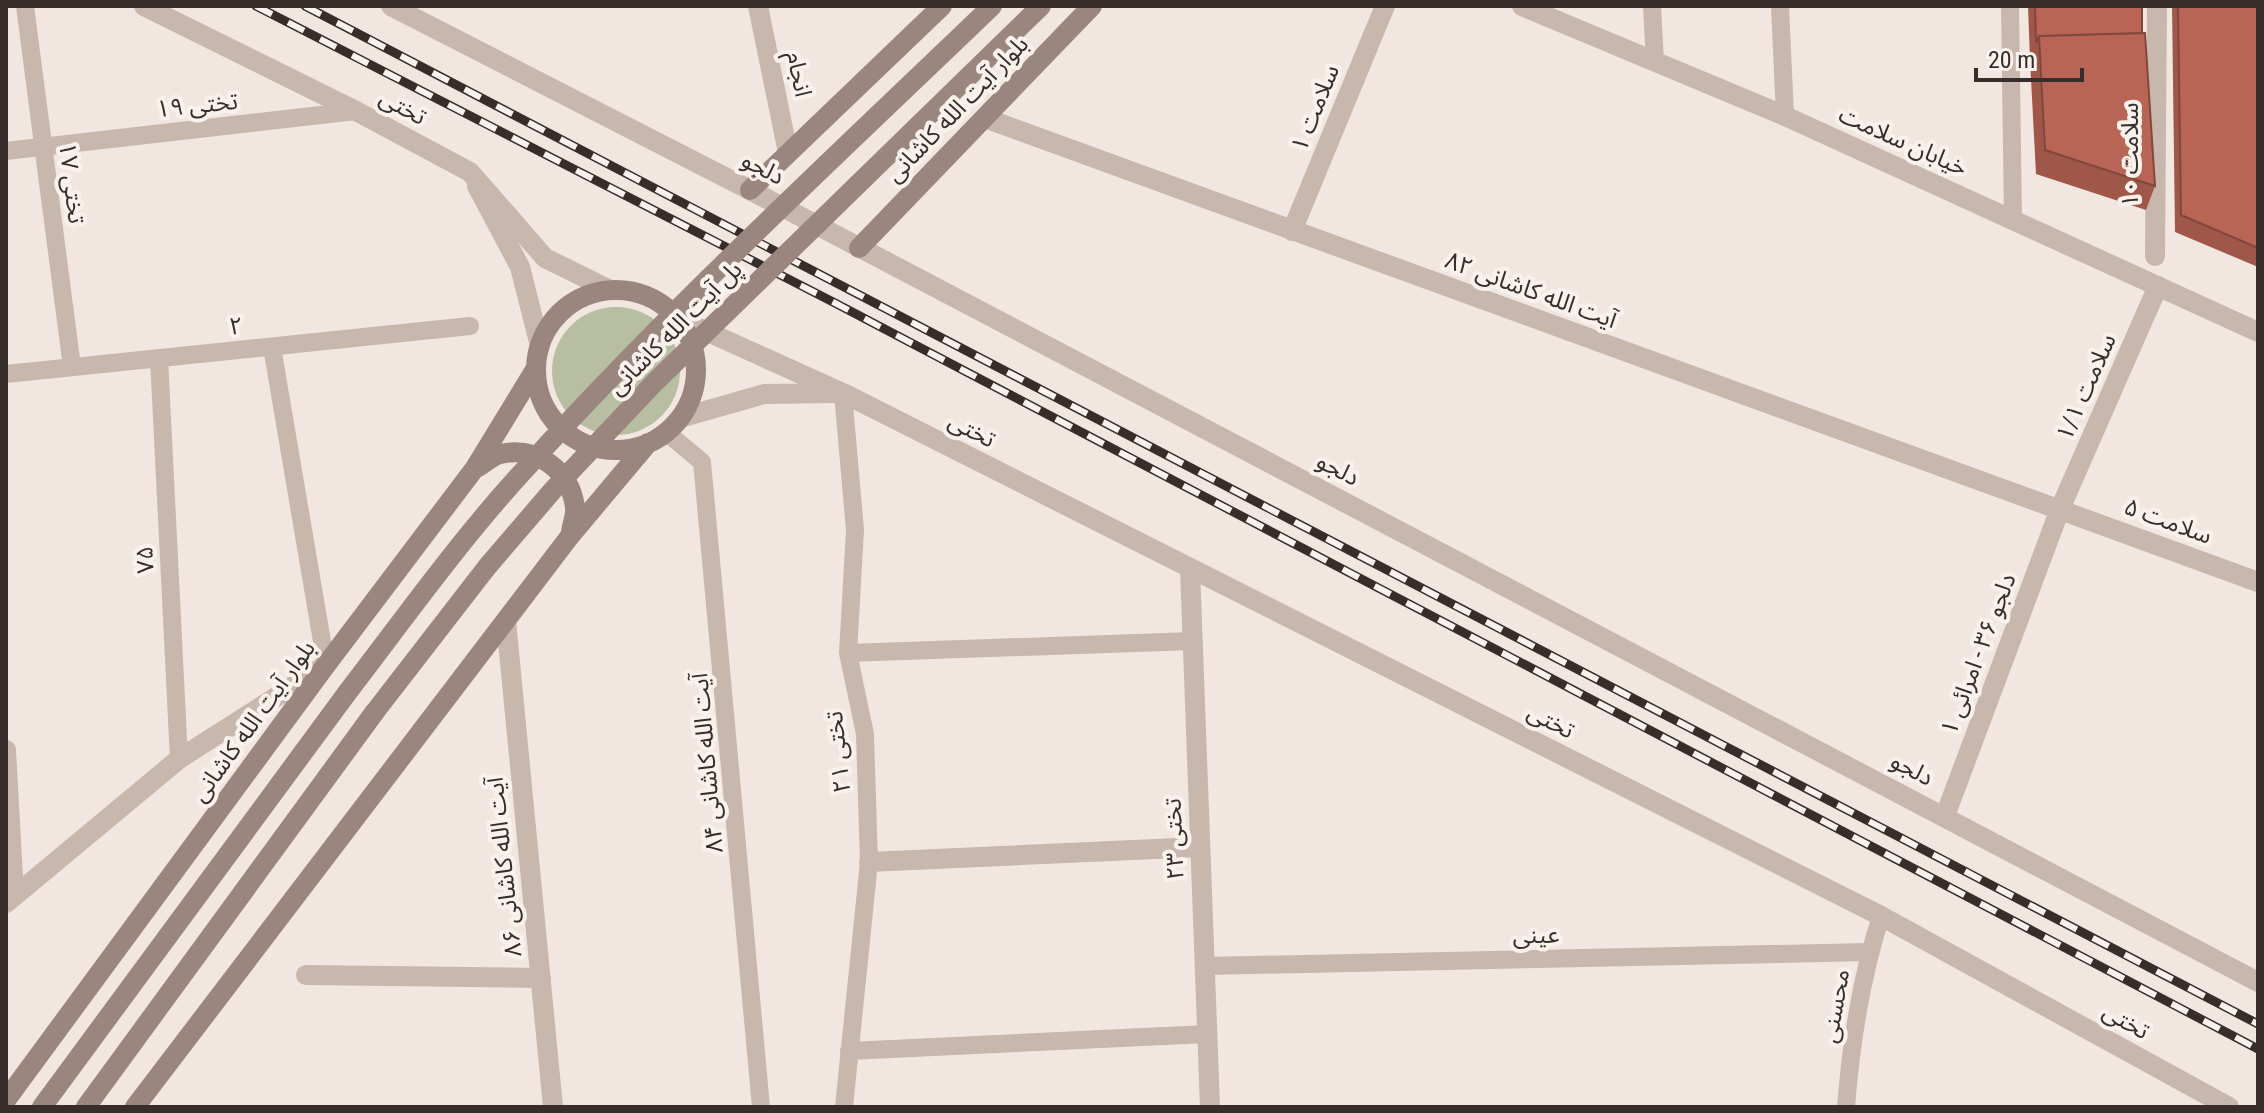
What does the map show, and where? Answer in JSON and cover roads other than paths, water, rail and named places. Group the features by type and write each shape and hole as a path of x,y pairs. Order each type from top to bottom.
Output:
{"main road":[{"path":"750,190 942,6"},
{"name":"پل آیت الله کاشانی","path":"42,1107 347,693 458,547 526,468 627,359 992,6"},
{"name":"پل آیت الله کاشانی","path":"86,1107 374,713 487,567 654,383 1041,6"},
{"name":"بلوار آیت الله کاشانی","path":"859,248 1092,6"},
{"path":"135,1107 570,536 648,443 673,425 692,395 696,368 692,342 679,319 648,296 629,291 610,290 587,295 566,307 550,324 540,346 536,368 538,391 548,412 562,429 581,442 603,449 626,449 648,443"},
{"name":"بلوار آیت الله کاشانی","path":"6,1100 475,468 536,368"},
{"path":"475,468 498,455 526,453 551,463 569,483 575,509 570,536"}],"street":[{"name":"تختی","path":"144,6 356,111 470,172 545,258 610,290"},
{"name":"انجام","path":"758,6 788,153"},
{"name":"سلامت ۱","path":"1292,231 1385,6"},
{"name":"خیابان سلامت","path":"1522,6 1785,116 2258,332"},
{"name":"سلامت ۱۰","path":"2155,256 2157,6"},
{"name":"دلجو","path":"398,8 2258,982"},
{"name":"آیت الله کاشانی ۸۲","path":"985,118 2060,509"},
{"path":"470,172 520,267 540,346"},
{"name":"سلامت ۱/۱","path":"2060,509 2158,286"},
{"name":"تختی","path":"679,319 843,393 1881,916 2229,1107"},
{"path":"673,425 764,394 843,393"},
{"name":"سلامت ۵","path":"2060,509 2258,582"},
{"name":"دلجو ۳۶ - امرائی ۱","path":"1945,816 2060,509"},
{"name":"تختی ۲۳","path":"1190,569 1210,1107"},
{"name":"آیت الله کاشانی ۸۶","path":"506,621 553,1107"},
{"path":"10,899 179,759 326,665"},
{"path":"6,750 10,899"},
{"path":"869,862 1200,847"},
{"path":"306,975 541,978"}],"lane":[{"name":"تختی ۱۷","path":"25,6 72,367"},
{"path":"1652,6 1655,62"},
{"path":"1780,6 1785,116"},
{"path":"2010,6 2013,220"},
{"name":"تختی ۱۹","path":"6,151 356,111"},
{"name":"۲","path":"6,374 470,326"},
{"path":"272,347 326,665"},
{"name":"۷۵","path":"159,358 179,759"},
{"name":"تختی ۲۱","path":"843,393 855,530 848,653 865,734 869,862 844,1107"},
{"name":"آیت الله کاشانی ۸۴","path":"673,425 702,462 761,1107"},
{"path":"848,653 1193,641"},
{"name":"محسنی","path":"1846,1107 1852,1039 1869,952 1881,916"},
{"name":"عینی","path":"1205,966 1869,952"},
{"path":"849,1051 1207,1034"}],"railway":[{"path":"256,6 835,303 2258,1049"},
{"path":"305,6 2258,1024"}]}
